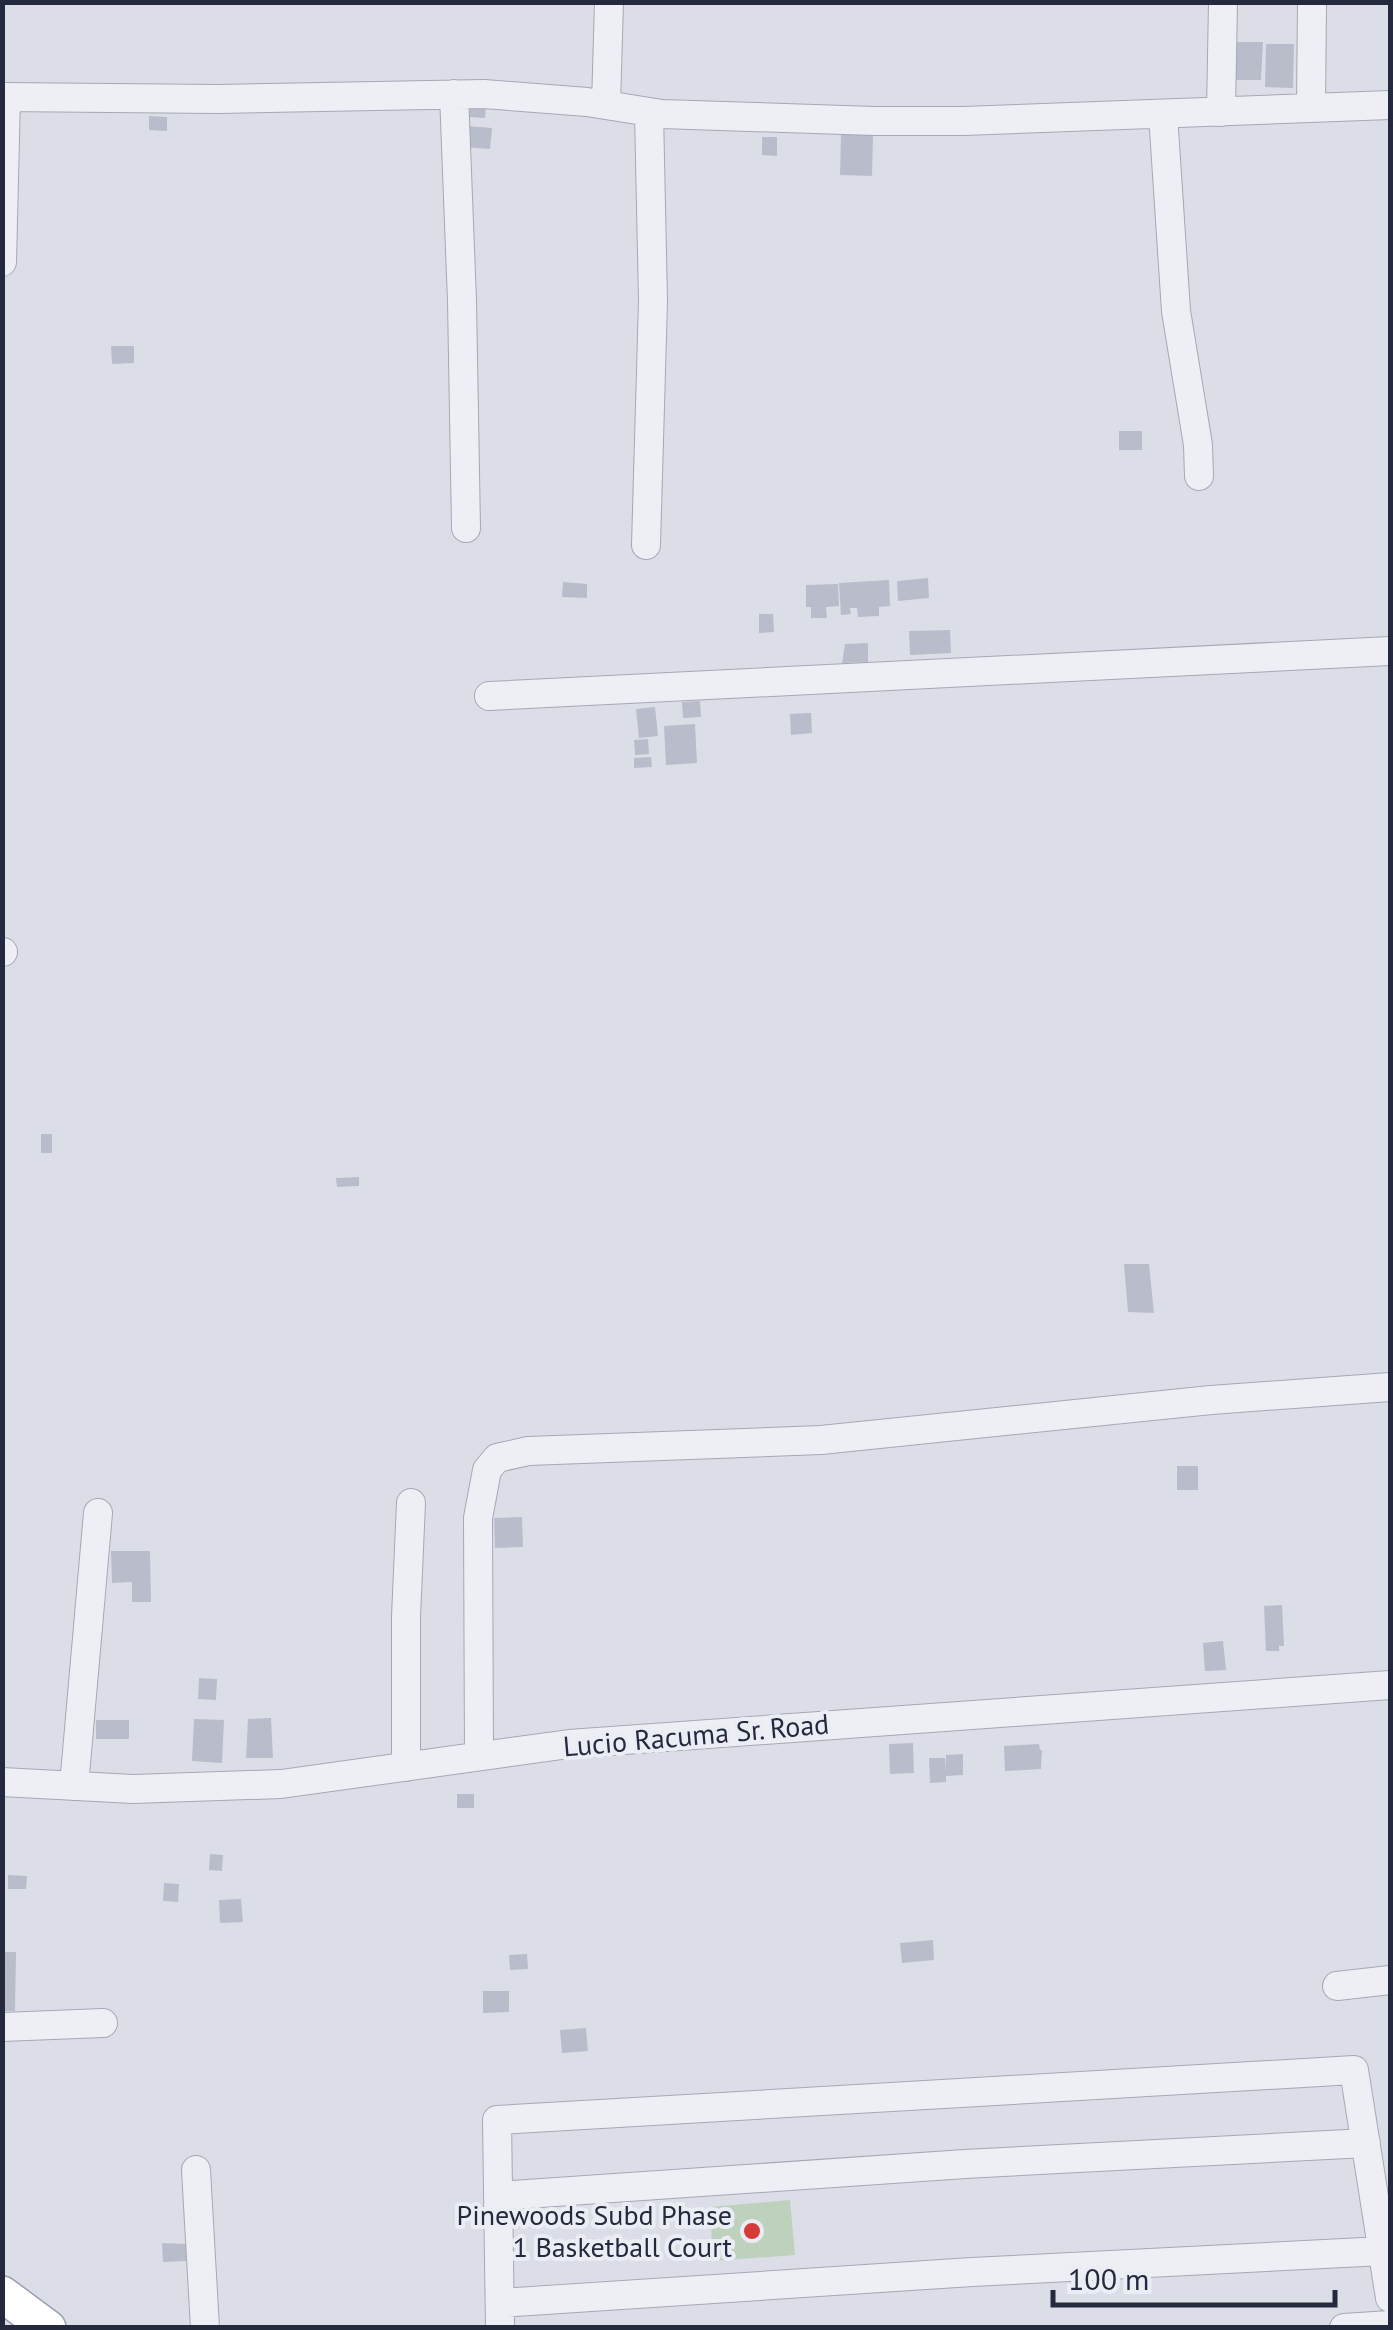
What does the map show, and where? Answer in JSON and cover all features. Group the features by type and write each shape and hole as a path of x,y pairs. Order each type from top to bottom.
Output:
{"main road":[{"path":"2,2294 48,2328"}],"street":[{"path":"606,105 609,2"},
{"path":"1221,112 1224,2"},
{"path":"1311,108 1312,2"},
{"path":"454,94 466,528"},
{"path":"2,262 4,96 218,99 454,94 606,105 648,112 874,121 1390,105"},
{"path":"646,545 653,301 648,112"},
{"path":"1163,114 1176,311 1198,445 1199,476"},
{"path":"489,696 1390,651"},
{"path":"478,1756 478,1518 486,1470 496,1458 528,1451 820,1440 1211,1400 1390,1387"},
{"path":"406,1766 405,1654 411,1504"},
{"path":"74,1786 98,1513"},
{"name":"Lucio Racuma Sr. Road","path":"2,1782 133,1789 281,1784 478,1756 670,1736 1390,1685"},
{"path":"1337,1986 1390,1980"},
{"path":"2,2028 103,2023"},
{"path":"1383,2251 972,2272 500,2315 496,2120 1354,2070 1366,2143 1383,2251 1390,2298"},
{"path":"498,2196 964,2164 1366,2143"},
{"path":"196,2170 205,2328"},
{"path":"1344,2328 1390,2325"}],"green space":[{"name":"Pinewoods Subd Phase 1 Basketball Court","path":"790,2200 795,2255 713,2261 710,2207"}],"building":[{"path":"1230,42 1263,42 1261,80 1230,80"},
{"path":"1266,44 1294,44 1293,88 1265,87"},
{"path":"470,103 486,104 485,118 469,117"},
{"path":"149,116 167,117 167,131 149,130"},
{"path":"466,126 492,128 490,149 464,147"},
{"path":"841,134 873,135 872,176 840,175"},
{"path":"762,137 777,137 777,156 762,155"},
{"path":"111,346 134,346 134,363 112,364"},
{"path":"1119,431 1142,431 1142,450 1119,450"},
{"path":"928,578 929,598 898,601 897,581"},
{"path":"889,580 890,606 879,607 879,616 858,617 857,608 850,608 851,614 841,615 839,583"},
{"path":"563,582 587,584 587,598 562,597"},
{"path":"838,584 839,606 826,607 827,618 811,618 811,607 806,607 806,585"},
{"path":"759,614 773,614 774,632 759,633"},
{"path":"950,630 951,653 910,655 909,631"},
{"path":"868,643 868,662 842,663 845,644"},
{"path":"700,701 701,717 683,718 682,702"},
{"path":"655,707 658,736 639,738 636,709"},
{"path":"811,713 812,733 791,735 790,714"},
{"path":"695,724 697,763 666,765 664,726"},
{"path":"648,739 649,754 635,755 634,740"},
{"path":"651,757 652,767 634,768 634,758"},
{"path":"41,1134 52,1134 52,1153 41,1153"},
{"path":"359,1177 359,1186 337,1187 336,1178"},
{"path":"1124,1264 1149,1264 1154,1313 1128,1312"},
{"path":"1177,1466 1198,1466 1198,1490 1177,1490"},
{"path":"522,1517 523,1547 495,1548 494,1518"},
{"path":"111,1551 150,1551 151,1602 132,1602 132,1582 112,1583"},
{"path":"1282,1605 1284,1646 1279,1646 1279,1651 1266,1651 1264,1606"},
{"path":"1223,1641 1226,1670 1205,1671 1203,1643"},
{"path":"199,1678 217,1679 216,1700 198,1699"},
{"path":"271,1718 273,1758 246,1758 248,1719"},
{"path":"194,1719 224,1720 222,1763 192,1761"},
{"path":"96,1720 129,1720 129,1739 96,1739"},
{"path":"913,1743 914,1773 890,1774 889,1744"},
{"path":"1039,1744 1041,1769 1005,1771 1004,1746"},
{"path":"963,1754 963,1775 946,1776 946,1782 930,1783 929,1758 945,1758 946,1771 946,1755"},
{"path":"457,1794 474,1794 474,1808 457,1808"},
{"path":"210,1854 223,1855 222,1871 209,1870"},
{"path":"8,1875 27,1876 26,1889 8,1889"},
{"path":"164,1883 179,1884 178,1902 163,1901"},
{"path":"241,1899 243,1922 220,1923 219,1900"},
{"path":"933,1940 934,1960 902,1963 900,1943"},
{"path":"2,1952 16,1952 15,2011 2,2011"},
{"path":"527,1954 528,1969 510,1970 509,1955"},
{"path":"483,1991 509,1991 509,2012 483,2013"},
{"path":"586,2028 588,2051 562,2053 560,2030"},
{"path":"162,2243 187,2244 186,2261 163,2262"}],"place":[{"name":"Pinewoods Subd Phase 1 Basketball Court","path":"752,2231"}]}
